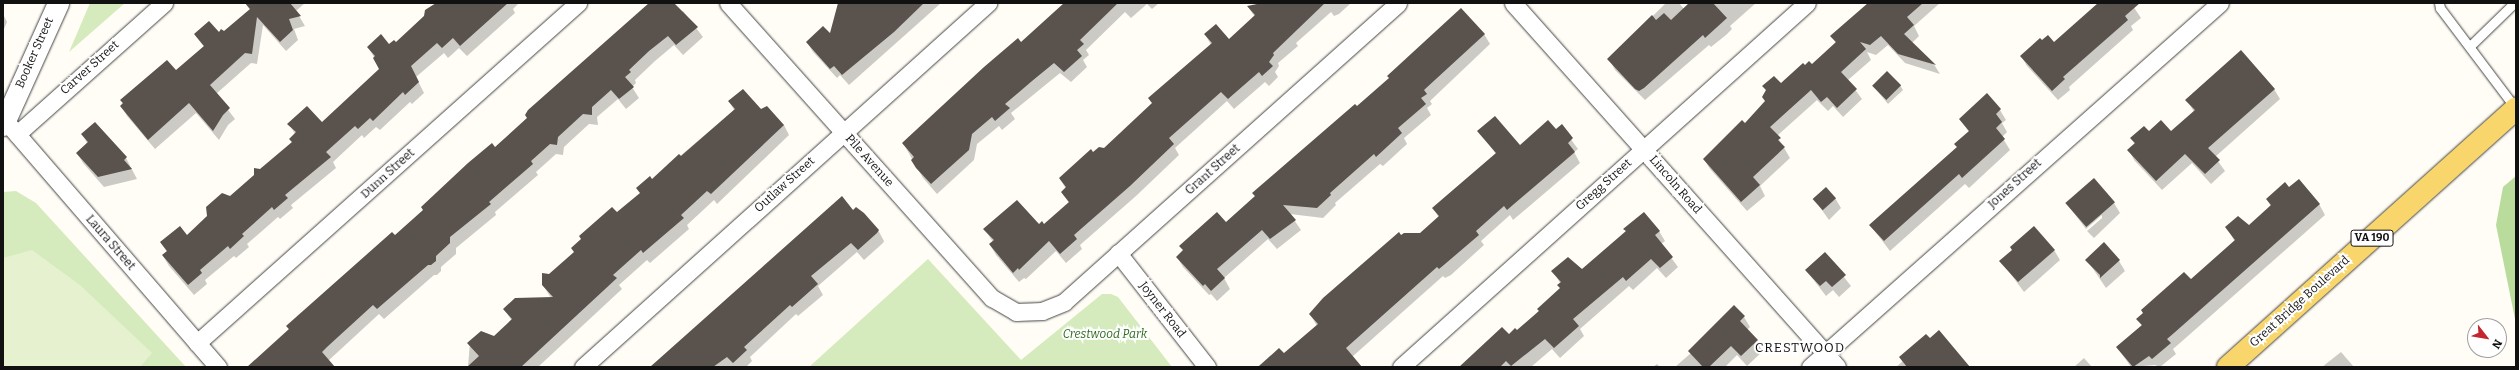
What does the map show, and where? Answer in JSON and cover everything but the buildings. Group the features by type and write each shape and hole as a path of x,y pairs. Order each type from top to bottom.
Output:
{"main road":[{"name":"Great Bridge Boulevard","path":"2228,367 2516,109"}],"street":[{"name":"Booker Street","path":"7,124 58,3"},
{"name":"Carver Street","path":"7,124 164,3"},
{"name":"Dunn Street","path":"196,343 578,3"},
{"name":"Pile Avenue","path":"728,3 992,298 1016,312"},
{"name":"Outlaw Street","path":"583,367 988,3"},
{"name":"Grant Street","path":"1016,312 1042,311 1064,302 1398,3"},
{"name":"Lincoln Road","path":"1513,3 1837,367"},
{"name":"Gregg Street","path":"1401,367 1807,3"},
{"name":"Jones Street","path":"1810,367 2220,3"},
{"name":"Laura Street","path":"7,124 218,367"},
{"name":"Joyner Road","path":"1118,253 1207,367"}],"lane":[{"path":"2439,3 2440,8 2516,109"},
{"path":"2470,46 2514,3"}],"green space":[{"path":"90,3 125,3 69,52"},
{"path":"2516,176 2516,324 2496,225 2503,187"},
{"path":"16,191 36,203 186,367 3,367 3,192"},
{"path":"32,250 80,285 152,353 140,367 3,367 3,258"},
{"name":"Crestwood Park","path":"928,259 1021,360 1102,294 1111,294 1118,297 1172,367 809,367"}],"district":[{"name":"CRESTWOOD","path":"1800,348"}]}
